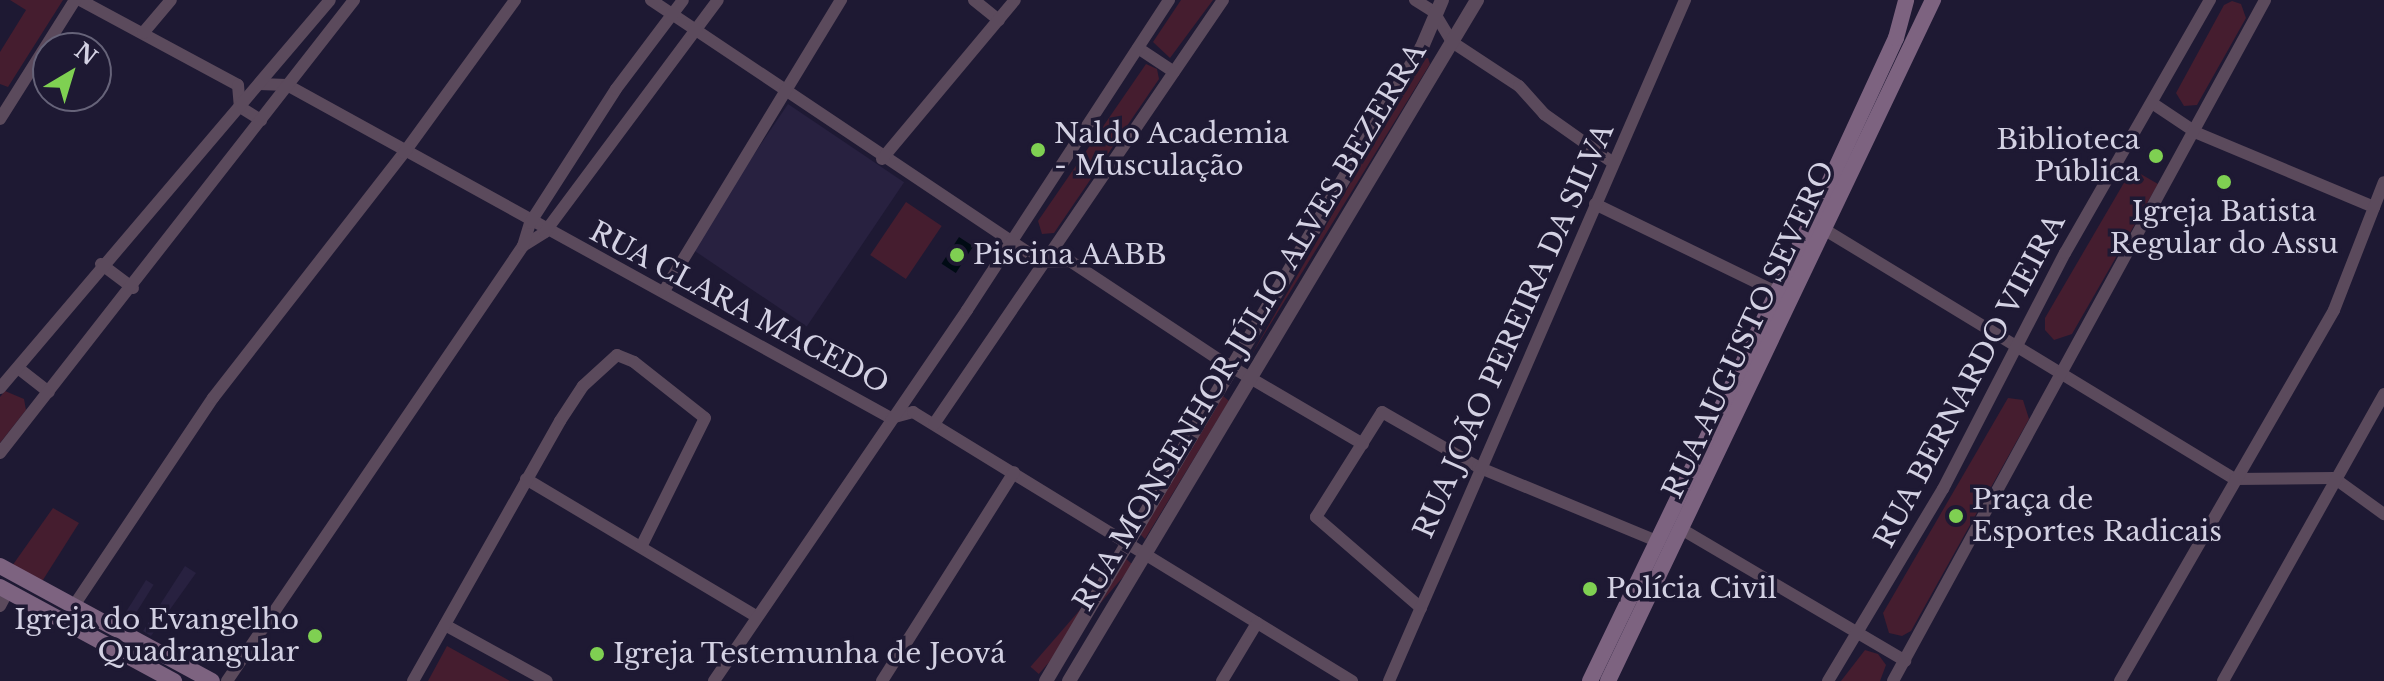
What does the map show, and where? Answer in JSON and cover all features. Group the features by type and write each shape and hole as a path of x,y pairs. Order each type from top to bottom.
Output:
{"main road":[{"name":"RUA AUGUSTO SEVERO","path":"1590,681 1683,530 1827,231 1933,0"},
{"name":"RUA AUGUSTO SEVERO","path":"1608,681 1644,592 1659,542 1896,38 1904,1"},
{"path":"0,566 212,681"},
{"path":"3,595 174,681"}],"street":[{"path":"143,33 171,0"},
{"path":"0,388 101,264 330,0"},
{"path":"0,453 133,288 354,0"},
{"path":"73,607 213,398 404,153 515,0"},
{"path":"651,0 882,159 1043,262 1070,261 1232,368 1251,374 1363,444"},
{"path":"227,681 523,246 530,223 616,89 683,0"},
{"path":"523,246 545,232 718,0"},
{"path":"664,291 841,0"},
{"path":"974,0 999,20"},
{"path":"882,159 1015,0"},
{"path":"714,681 1011,241 1169,0"},
{"path":"934,424 1223,0"},
{"path":"1415,0 1438,6 1452,42 1519,86 1544,114 1612,162"},
{"name":"RUA MONSENHOR JÚLIO ALVES BEZERRA","path":"1069,681 1477,0"},
{"name":"RUA JOÃO PEREIRA DA SILVA","path":"1389,681 1478,467 1685,0"},
{"name":"RUA BERNARDO VIEIRA","path":"1828,681 2020,347 2065,253 2210,0"},
{"path":"0,119 84,1 238,85 240,107"},
{"path":"1893,681 2197,133 2262,1"},
{"name":"RUA MONSENHOR JÚLIO ALVES BEZERRA","path":"1046,681 1422,47 1438,6"},
{"path":"1138,48 1174,72"},
{"name":"RUA CLARA MACEDO","path":"259,84 287,85 545,232 664,291 891,418 913,412 1129,540 1352,681"},
{"path":"616,89 639,105"},
{"path":"2152,103 2197,133 2374,207"},
{"path":"240,107 261,120"},
{"path":"2120,681 2334,310 2384,182"},
{"path":"1595,204 1778,293"},
{"path":"1811,222 2235,479 2334,478 2384,514"},
{"path":"101,264 133,288"},
{"path":"413,681 526,479 583,386 612,357 623,356 705,418 641,547"},
{"path":"18,368 49,392"},
{"path":"2223,681 2334,478 2384,394"},
{"path":"1421,608 1316,517 1382,412 1478,467 1659,542"},
{"path":"882,681 1014,472"},
{"path":"526,479 756,616"},
{"path":"1683,530 1860,630 1905,661"},
{"path":"1222,681 1257,623"},
{"path":"445,625 547,681"}],"shaded area":[{"path":"10,0 63,0 43,32 32,32 32,49 8,87 0,84 0,52 26,10"},
{"path":"1181,0 1213,0 1170,58 1153,42"},
{"path":"2232,1 2241,4 2246,18 2197,105 2184,106 2176,93 2224,5"},
{"path":"1428,58 1430,64 1249,359 1422,59"},
{"path":"1146,64 1157,69 1159,79 1054,233 1042,234 1038,221"},
{"path":"788,104 904,182 807,327 691,248"},
{"path":"2132,169 2158,184 2072,334 2054,340 2045,330 2045,318"},
{"path":"906,202 942,226 906,279 870,255"},
{"name":"Piscina AABB","path":"959,237 973,246 956,273 942,264"},
{"path":"5,391 24,399 26,410 0,443 0,397"},
{"path":"1222,395 1229,401 1145,539 1140,534"},
{"name":"Praça de Esportes Radicais","path":"2008,398 2023,400 2029,419 1911,631 1902,636 1889,633 1883,613"},
{"path":"53,508 79,523 41,583 12,566"},
{"path":"1125,558 1133,565 1039,674 1031,667"},
{"path":"185,566 196,573 151,636 143,631"},
{"path":"146,580 154,585 130,622 123,617"},
{"path":"447,646 510,681 428,681"},
{"path":"1865,650 1878,654 1886,665 1880,681 1841,681"}],"place":[{"name":"Naldo Academia - Musculação","path":"1038,150"},
{"name":"Biblioteca Pública","path":"2156,156"},
{"name":"Igreja Batista Regular do Assu","path":"2224,182"},
{"name":"Piscina AABB","path":"957,255"},
{"name":"Praça de Esportes Radicais","path":"1956,516"},
{"name":"Polícia Civil","path":"1590,589"},
{"name":"Igreja do Evangelho Quadrangular","path":"315,636"},
{"name":"Igreja Testemunha de Jeová","path":"597,654"}]}
